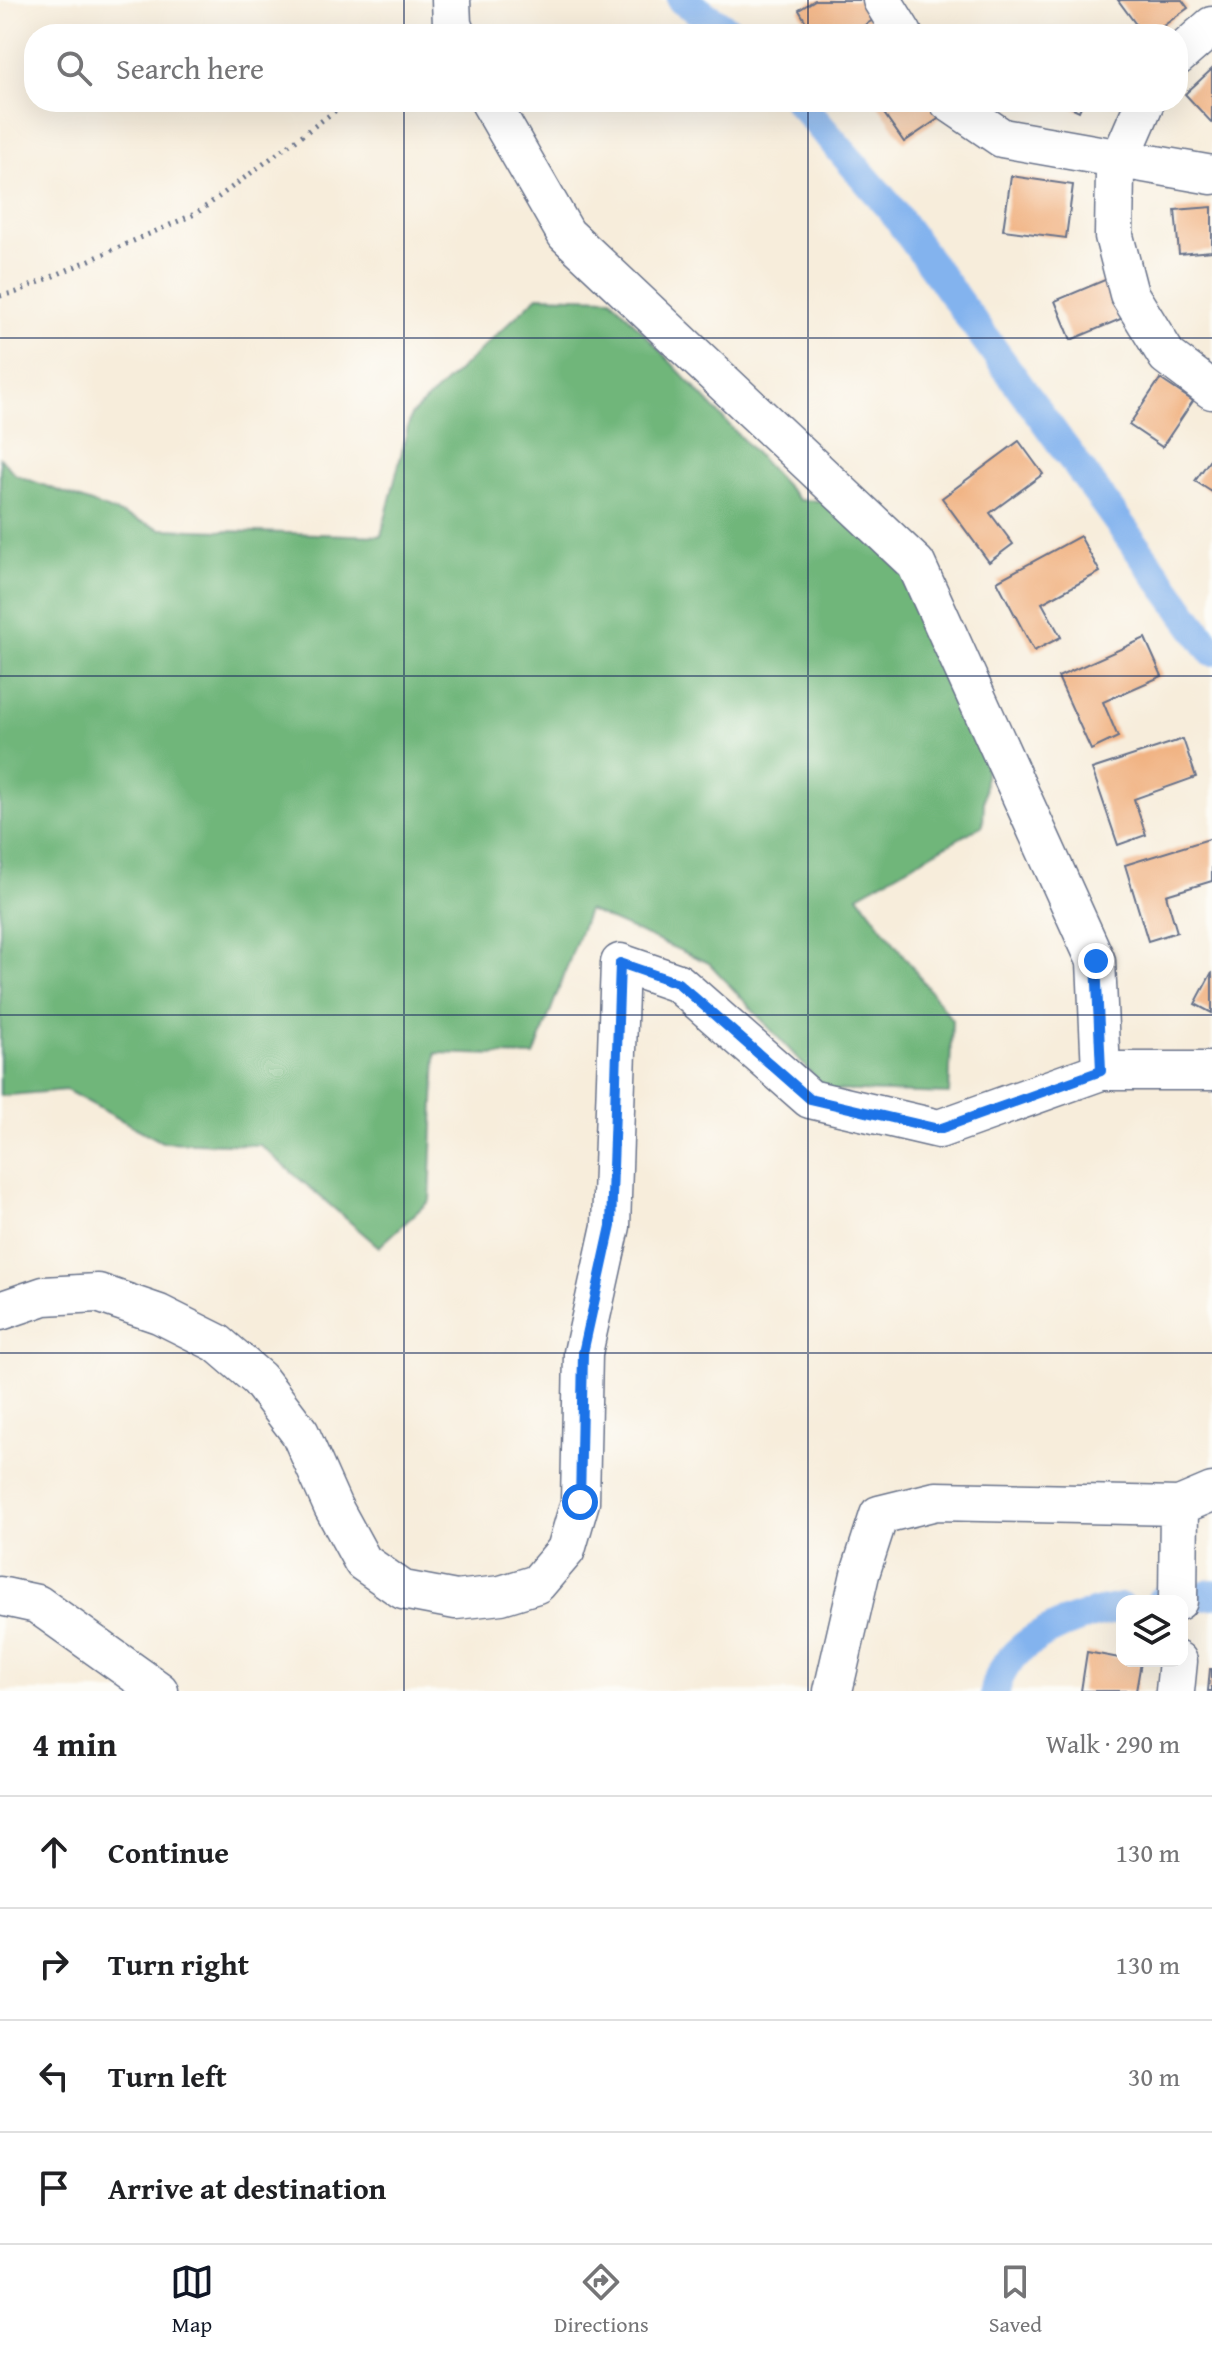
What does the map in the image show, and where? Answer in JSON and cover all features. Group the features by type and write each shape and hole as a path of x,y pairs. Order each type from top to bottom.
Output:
{"street":[{"path":"451,0 452,24"},
{"path":"882,0 897,24"},
{"path":"1188,47 1212,26"},
{"path":"496,112 566,234 916,564 1096,961 1101,1071"},
{"path":"964,112 1002,138 1212,175"},
{"path":"1141,112 1115,171 1114,236 1129,294 1167,356 1212,390"},
{"path":"0,1311 44,1296 98,1293 159,1314 217,1343 259,1379 300,1433 333,1507 363,1562 403,1590 456,1600 501,1595 537,1584 566,1550 580,1502 583,1353 611,1226 620,963 678,983 810,1099 939,1129 1101,1071 1212,1071"},
{"path":"833,1691 860,1574 879,1515 936,1501 1195,1499 1178,1591"},
{"path":"0,1596 37,1604 159,1691"},
{"path":"1175,1691 1177,1667"}],"path":[{"path":"0,296 17,292 197,213 333,112"}],"green space":[{"path":"538,296 611,298 799,500 848,502 919,578 986,752 983,825 858,895 952,1020 949,1094 827,1090 709,963 588,910 534,1056 436,1053 430,1200 379,1247 260,1145 162,1142 66,1090 0,1096 0,458 16,475 161,529 381,536 411,415"}],"building":[{"path":"815,0 867,0 878,17 866,24 807,24 799,10"},
{"path":"1118,0 1182,0 1188,8 1166,24 1136,24"},
{"path":"1212,69 1212,123 1188,97 1188,91"},
{"path":"883,112 937,112 941,117 904,142"},
{"path":"1011,176 1073,185 1066,238 1003,230"},
{"path":"1212,207 1212,251 1179,254 1175,210"},
{"path":"1107,279 1123,318 1071,340 1055,301"},
{"path":"1160,379 1193,401 1162,447 1129,425"},
{"path":"1019,441 1043,474 990,513 1013,544 989,562 942,498"},
{"path":"1212,457 1212,492 1195,481"},
{"path":"1080,536 1100,572 1042,603 1061,637 1034,651 997,581"},
{"path":"1145,638 1162,676 1103,702 1118,737 1091,750 1058,677"},
{"path":"1183,739 1196,777 1134,799 1146,835 1118,845 1092,769"},
{"path":"1212,838 1212,881 1166,895 1177,932 1148,941 1125,865"},
{"path":"1212,972 1212,1013 1195,1004"},
{"path":"1087,1652 1116,1657 1116,1667 1140,1667 1136,1691 1081,1691"},
{"path":"1210,1669 1212,1691 1208,1691"}],"waterway":[{"path":"682,0 718,24"},
{"path":"808,112 888,205 1212,651"},
{"path":"1188,1597 1212,1594"},
{"path":"995,1691 1001,1673 1027,1644 1064,1624 1116,1609"}],"route":[{"path":"580,1502 583,1353 611,1226 620,963 678,983 810,1099 939,1129 1101,1071 1096,961"}]}
